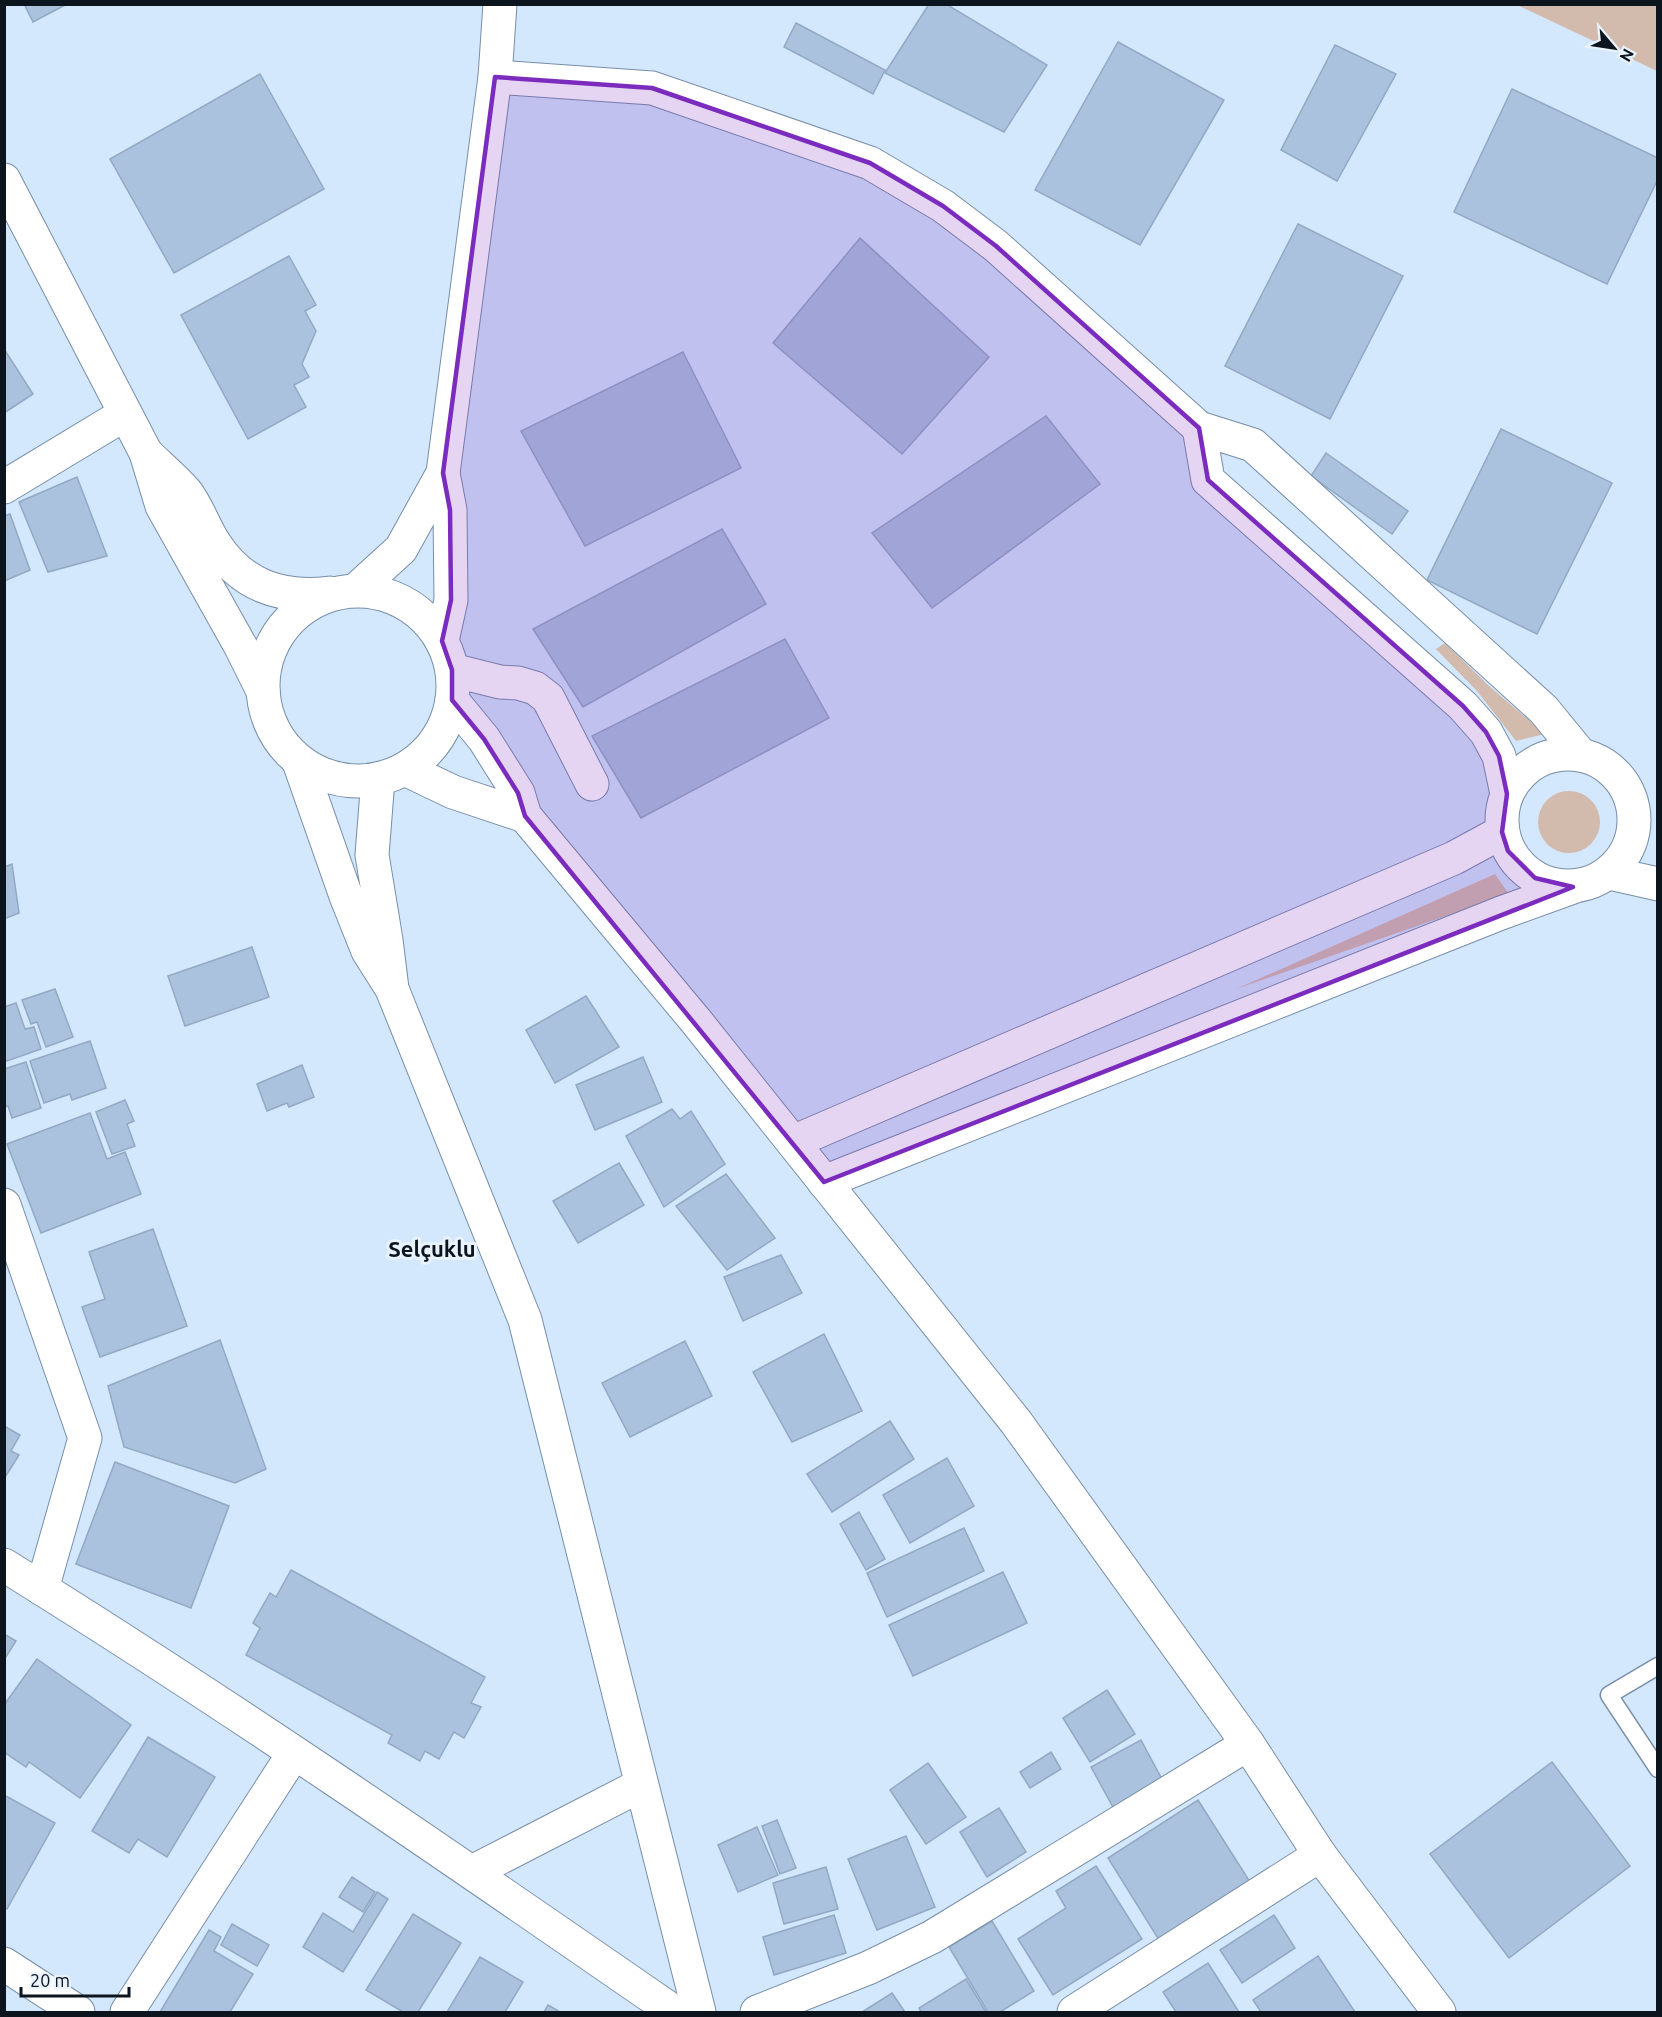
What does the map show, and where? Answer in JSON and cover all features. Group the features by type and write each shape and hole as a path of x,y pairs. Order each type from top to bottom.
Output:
{"street":[{"path":"443,473 401,549 348,591 315,601 292,616 276,638 265,663 263,691 268,718 280,742 299,762 323,775 350,781 392,774 428,751 444,727 449,670 451,600 450,510 443,473 495,77 500,4"},
{"path":"495,77 652,88 870,163 943,206 996,246 1199,428 1253,446 1544,710 1580,754"},
{"path":"4,180 146,453 162,506 263,691"},
{"path":"4,487 125,414"},
{"path":"1199,428 1208,480 1463,706 1486,732 1498,756 1507,794"},
{"path":"146,453 186,492 215,545 236,570 254,583 307,596 348,591 382,594 407,604 427,620 484,739 518,793 525,816 696,1021 1016,1422 1248,1744 1320,1855 1439,2013"},
{"path":"449,670 535,688 548,698 592,784"},
{"path":"1573,887 1553,886 1535,878 1520,866 1508,850 1502,832 1502,813 1507,794 1519,775 1537,761 1558,754 1580,754 1601,762 1619,776 1658,797"},
{"path":"299,762 363,940 392,989 525,1320 699,2013"},
{"path":"392,774 525,816"},
{"path":"392,774 372,855 392,989"},
{"path":"824,1182 1478,922 1573,887 1592,883 1609,873 1622,859 1632,839 1635,817 1631,795 1619,776"},
{"path":"793,1142 1454,858 1502,832"},
{"path":"1609,873 1658,885"},
{"path":"4,1205 85,1438 42,1588"},
{"path":"4,1565 294,1753 472,1872 674,2013"},
{"path":"757,2013 868,1968 932,1936 1248,1744"},
{"path":"127,2013 294,1753"},
{"path":"472,1872 641,1785"},
{"path":"1074,2013 1320,1855"},
{"path":"4,1964 78,2013"}],"lane":[{"path":"1658,1666 1609,1695 1658,1769"}],"highlighted area":[{"path":"495,77 652,88 870,163 943,206 996,246 1199,428 1208,480 1463,706 1486,732 1499,756 1507,794 1502,832 1508,851 1535,878 1573,887 824,1182 525,816 518,793 484,739 452,700 452,670 442,641 451,600 450,510 443,473"}],"shaded area":[{"path":"1517,5 1657,5 1657,71"},
{"path":"1445,643 1489,686 1545,734 1516,741 1477,691 1436,649"},
{"path":"1563,791 1575,791 1591,800 1598,810 1600,822 1598,834 1591,844 1575,853 1563,853 1552,848 1543,839 1538,828 1538,816 1543,805 1552,796"},
{"path":"1495,874 1509,894 1236,989"}],"building":[{"path":"24,4 67,4 33,22"},
{"path":"929,4 946,4 1047,65 1004,132 885,73"},
{"path":"796,23 885,70 873,94 784,47"},
{"path":"1118,42 1224,100 1140,245 1035,190"},
{"path":"1335,45 1396,74 1337,181 1281,150"},
{"path":"260,74 324,189 174,273 110,159"},
{"path":"1512,89 1658,158 1658,179 1607,284 1454,212"},
{"path":"1298,224 1403,276 1330,419 1225,366"},
{"path":"860,238 989,357 902,454 773,343"},
{"path":"289,256 316,305 305,311 316,331 302,364 309,377 294,385 306,407 248,439 181,315"},
{"path":"4,349 33,394 4,413"},
{"path":"683,352 741,468 585,546 521,431"},
{"path":"1046,416 1100,484 932,608 872,533"},
{"path":"1501,429 1612,483 1537,634 1427,580"},
{"path":"1326,453 1408,511 1392,534 1311,476"},
{"path":"77,477 107,556 48,572 19,502"},
{"path":"10,514 30,570 4,581 4,516"},
{"path":"722,529 766,604 583,707 533,629"},
{"path":"785,639 829,718 641,818 592,736"},
{"path":"12,864 19,913 4,919 4,867"},
{"path":"252,947 269,997 185,1026 168,976"},
{"path":"55,989 73,1037 46,1047 37,1022 31,1024 22,1000"},
{"path":"586,996 619,1047 555,1083 526,1030"},
{"path":"16,1003 25,1029 34,1027 41,1049 4,1062 4,1007"},
{"path":"90,1041 106,1088 72,1100 70,1094 44,1103 30,1061"},
{"path":"643,1057 662,1102 595,1130 576,1085"},
{"path":"26,1062 41,1108 12,1118 8,1106 4,1107 4,1069"},
{"path":"302,1065 314,1097 289,1107 287,1103 267,1111 257,1084"},
{"path":"125,1100 134,1121 127,1124 135,1146 112,1154 96,1112"},
{"path":"672,1109 680,1119 691,1111 725,1164 664,1207 626,1136"},
{"path":"90,1113 107,1159 125,1152 141,1194 41,1233 7,1144"},
{"path":"619,1163 644,1205 578,1243 553,1201"},
{"path":"726,1174 775,1238 727,1270 676,1206"},
{"path":"153,1229 187,1326 100,1357 82,1307 105,1299 89,1252"},
{"path":"781,1255 802,1293 743,1321 724,1277"},
{"path":"824,1334 862,1411 792,1442 753,1372"},
{"path":"220,1340 266,1469 235,1483 124,1447 108,1386"},
{"path":"685,1341 712,1396 630,1437 602,1383"},
{"path":"890,1421 914,1459 832,1512 807,1474"},
{"path":"4,1426 20,1435 11,1451 19,1455 4,1479"},
{"path":"947,1458 974,1506 910,1543 883,1495"},
{"path":"115,1462 229,1506 191,1608 76,1564"},
{"path":"859,1512 885,1559 866,1570 840,1524"},
{"path":"964,1528 984,1571 887,1617 867,1573"},
{"path":"291,1570 485,1677 471,1703 481,1707 464,1738 454,1732 439,1759 425,1751 420,1761 388,1743 392,1735 246,1655 260,1628 253,1623 270,1593 276,1597"},
{"path":"1003,1572 1027,1623 913,1676 889,1625"},
{"path":"4,1634 16,1641 4,1660"},
{"path":"37,1659 131,1725 80,1798 29,1762 26,1767 4,1752 4,1705"},
{"path":"1107,1690 1135,1734 1090,1762 1063,1718"},
{"path":"148,1737 215,1777 167,1857 138,1839 129,1853 92,1831"},
{"path":"1141,1740 1164,1783 1114,1809 1091,1767"},
{"path":"1051,1752 1061,1769 1030,1788 1020,1772"},
{"path":"1552,1762 1630,1866 1509,1958 1430,1854"},
{"path":"928,1763 966,1817 926,1844 890,1790"},
{"path":"4,1795 55,1823 7,1909 4,1907"},
{"path":"1198,1800 1250,1882 1159,1940 1108,1858"},
{"path":"999,1808 1026,1852 987,1877 960,1832"},
{"path":"777,1820 796,1868 780,1874 762,1826"},
{"path":"757,1827 778,1875 738,1892 718,1845"},
{"path":"906,1836 935,1907 877,1930 848,1859"},
{"path":"1096,1866 1142,1939 1053,1995 1018,1939 1066,1908 1056,1891"},
{"path":"826,1867 838,1909 784,1924 773,1883"},
{"path":"352,1877 375,1892 363,1912 339,1897"},
{"path":"377,1892 388,1899 343,1972 303,1947 323,1913 353,1932"},
{"path":"413,1914 461,1943 418,2012 403,2012 366,1990"},
{"path":"834,1915 846,1953 774,1975 763,1937"},
{"path":"1274,1915 1295,1948 1242,1983 1220,1950"},
{"path":"992,1921 1034,1991 1000,2012 988,2012 949,1947"},
{"path":"232,1924 269,1945 257,1966 221,1945"},
{"path":"209,1930 221,1937 214,1951 253,1974 230,2012 160,2012"},
{"path":"1318,1956 1355,2012 1261,2012 1253,2000"},
{"path":"480,1957 523,1982 505,2012 447,2012"},
{"path":"1208,1963 1239,2012 1176,2012 1163,1992"},
{"path":"966,1979 986,2012 921,2012 919,2008"},
{"path":"892,1993 905,2012 862,2012"},
{"path":"548,2005 560,2012 544,2012"}],"district":[{"name":"Selçuklu","path":"432,1249"}]}
